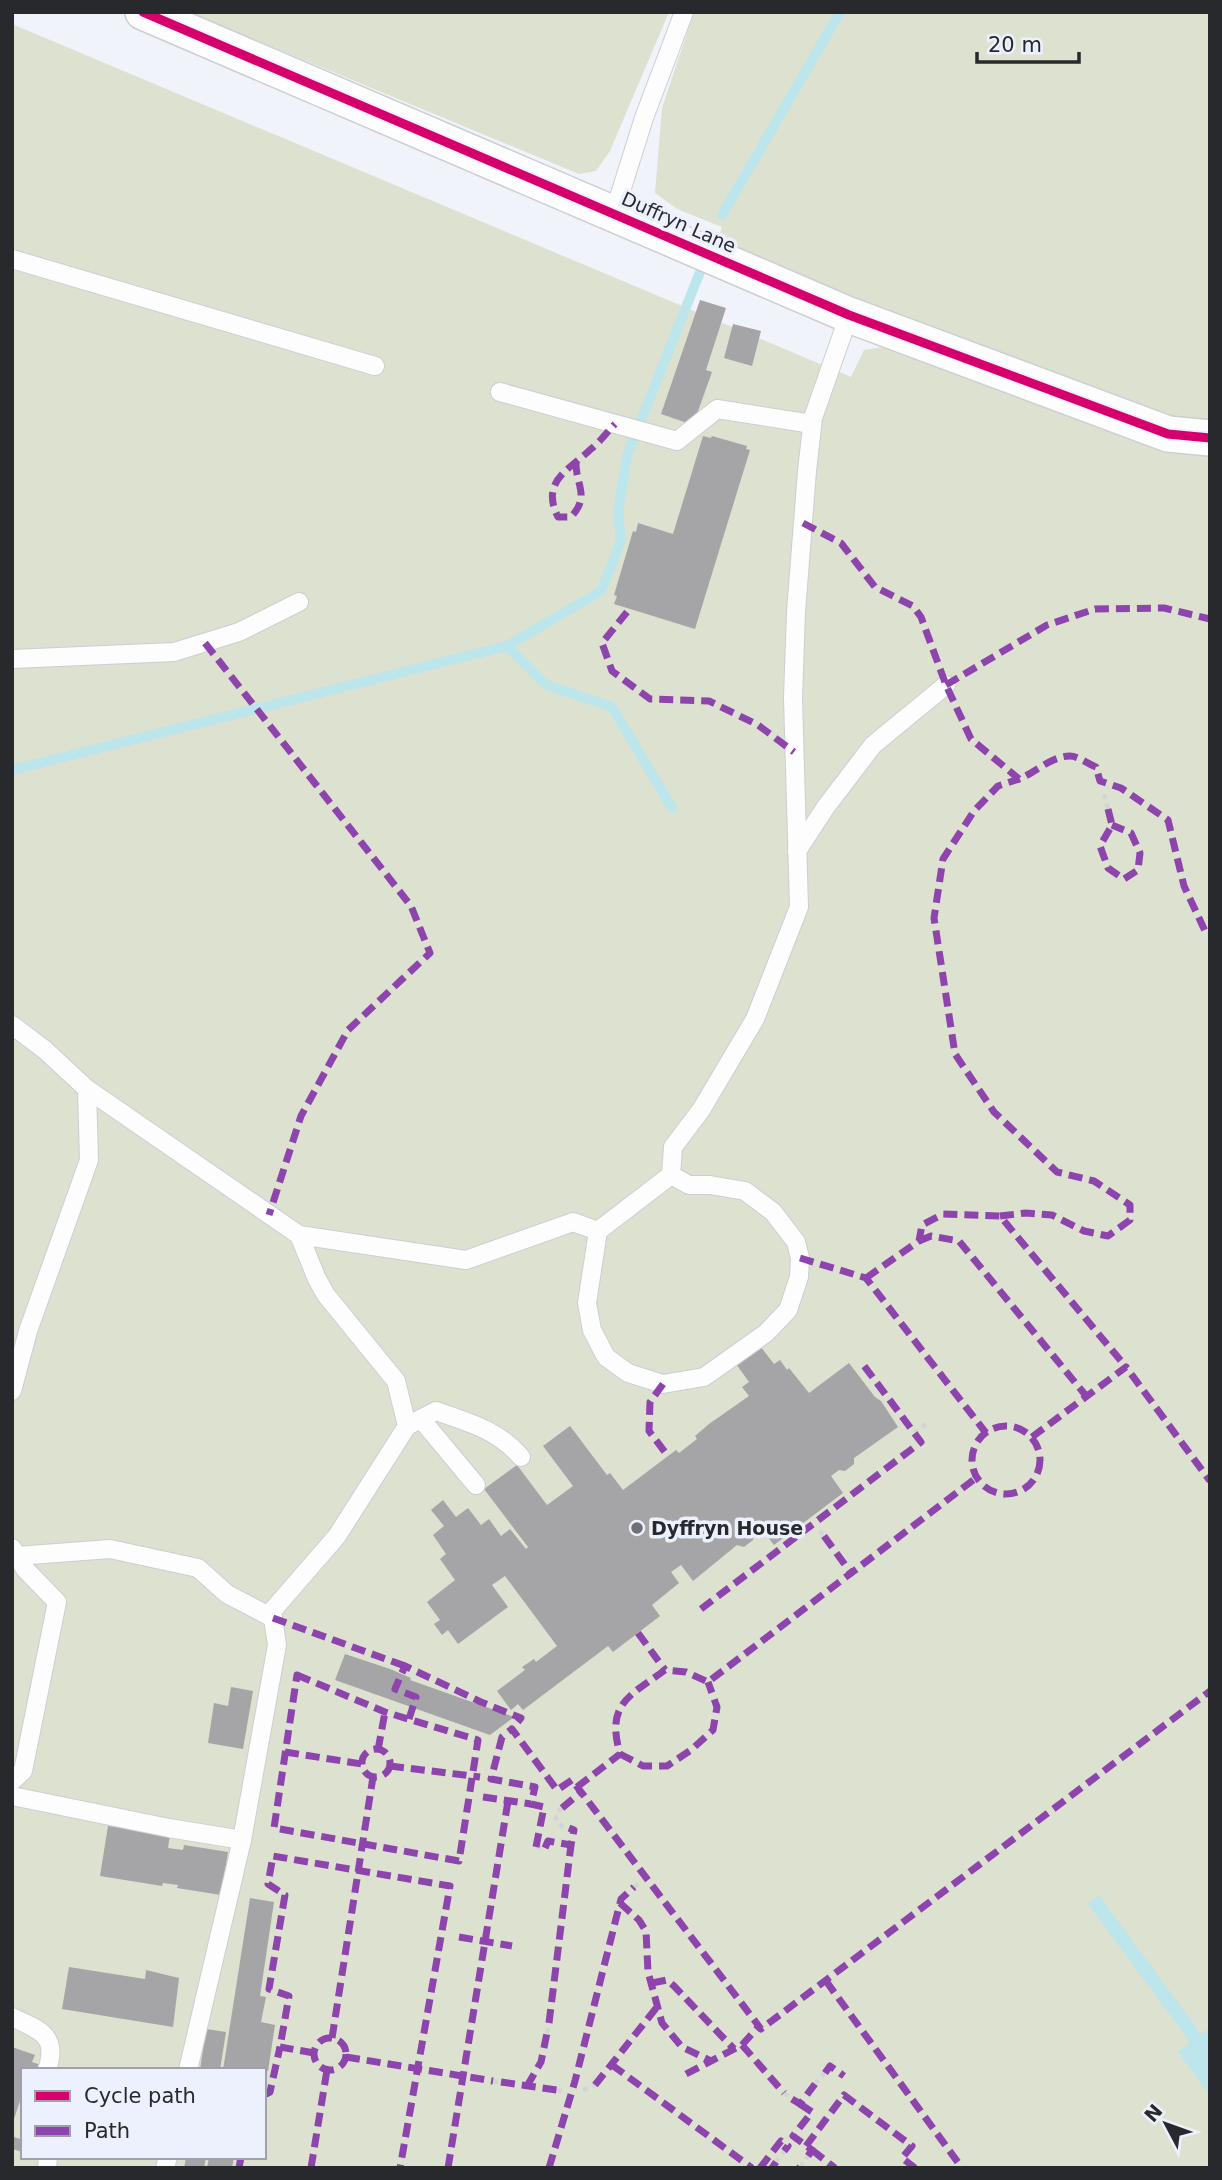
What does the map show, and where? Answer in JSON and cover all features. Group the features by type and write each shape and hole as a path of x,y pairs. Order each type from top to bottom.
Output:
{"street":[{"name":"Duffryn Lane","path":"143,12 849,315 1168,434 1210,438"}],"lane":[{"path":"614,213 644,118 684,12"},
{"path":"12,258 375,366"},
{"path":"671,1175 689,1185 710,1185 746,1191 774,1212 796,1242 800,1258 799,1277 788,1310 766,1333 704,1377 663,1384 628,1373 606,1357 592,1330 587,1303 597,1231 671,1175 673,1147 701,1110 755,1019 799,907 793,698 796,611 812,424 849,315"},
{"path":"500,392 677,441 717,408 812,424"},
{"path":"12,659 174,652 239,632 299,602"},
{"path":"797,851 824,808 873,745 946,685"},
{"path":"12,1025 45,1050 87,1089 299,1235 466,1260 573,1222 597,1231"},
{"path":"12,1391 28,1331 89,1160 87,1089"},
{"path":"299,1235 326,1295 396,1381 414,1422 476,1485"},
{"path":"188,2068 242,1840 277,1645 272,1611 337,1536 414,1422 436,1411 483,1427 510,1444 521,1457"},
{"path":"12,1781 23,1771 57,1602 25,1569 15,1552 110,1549 198,1568 227,1594 273,1618"},
{"path":"12,1796 242,1840"},
{"path":"12,2017 41,2031 48,2040 52,2054 48,2068"}],"path":[{"path":"1104,794 1108,809"},
{"path":"914,1433 928,1423"},
{"path":"562,1808 556,1813 556,1820 569,1828"},
{"path":"536,1847 545,1849"},
{"path":"547,2033 549,2023"},
{"path":"816,2084 825,2073"},
{"path":"493,2081 501,2082"},
{"path":"583,2090 596,2085"},
{"path":"557,2090 567,2092"},
{"path":"784,2093 792,2098"},
{"path":"776,2162 784,2151"},
{"path":"800,2166 808,2156"}],"green space":[{"path":"188,12 669,12 610,151 596,171 579,174"},
{"path":"694,12 1210,12 1210,432 849,311 717,241 722,227 677,209 655,193 662,108"},
{"path":"12,24 851,377 864,350 883,347 907,351 1210,446 1210,2168 12,2168"}],"water":[{"path":"1099,1895 1201,2034 1210,2028 1210,2095 1178,2052 1190,2042 1088,1904"}],"building":[{"path":"700,300 726,308 706,370 712,372 693,425 661,414"},
{"path":"733,324 761,331 752,366 724,358"},
{"path":"703,436 747,446 746,449 750,450 695,629 614,604 617,596 614,595 633,531 636,532 638,523 673,534"},
{"name":"Dyffryn House","path":"760,1346 774,1364 780,1360 787,1370 789,1368 809,1393 849,1363 881,1401 898,1427 854,1458 854,1464 845,1471 839,1470 831,1476 843,1493 774,1545 761,1528 755,1532 753,1540 744,1547 737,1545 693,1581 681,1565 671,1572 679,1583 652,1605 660,1616 613,1652 608,1646 523,1710 518,1704 511,1710 497,1691 525,1670 522,1667 534,1659 536,1662 557,1646 505,1576 492,1585 508,1607 458,1644 448,1630 442,1635 434,1624 440,1620 427,1602 455,1580 440,1559 446,1554 433,1535 444,1526 431,1510 443,1500 456,1517 468,1508 481,1525 489,1519 501,1536 510,1529 526,1549 528,1547 484,1489 517,1465 547,1505 573,1486 543,1446 570,1426 607,1475 610,1473 623,1490 676,1450 679,1453 697,1439 695,1436 709,1424 749,1396 742,1387 749,1382 736,1364"},
{"path":"345,1654 514,1717 490,1735 335,1680"},
{"path":"231,1687 253,1691 243,1749 208,1743 214,1703 228,1706"},
{"path":"108,1826 170,1834 168,1848 183,1850 184,1845 228,1852 221,1895 177,1888 178,1885 163,1883 162,1886 100,1876"},
{"path":"250,1898 274,1902 260,1996 266,1997 261,2022 275,2025 268,2071 266,2068 223,2068"},
{"path":"69,1967 145,1979 146,1970 179,1978 173,2027 62,2009"},
{"path":"206,2029 226,2032 220,2068 200,2068"},
{"path":"12,2047 35,2055 32,2062 47,2067 21,2068 21,2098 13,2122"},
{"path":"14,2137 21,2139 21,2151 12,2149"},
{"path":"186,2159 206,2159 204,2168 184,2168"},
{"path":"209,2159 234,2159 232,2168 207,2168"}],"waterway":[{"path":"722,215 840,12"},
{"path":"641,420 702,267"},
{"path":"507,646 601,591 621,541 618,511 627,456 634,436"},
{"path":"12,770 507,646 546,685 612,707 672,808"}],"marked path":[{"path":"576,461 576,469 581,490 580,502 571,517 558,517 553,505 555,485 566,470 615,424"},
{"path":"803,523 841,543 875,587 913,606 921,617 946,685 971,739 1019,779 1050,761 1073,756 1096,767 1100,781 1121,788 1168,820 1184,886 1206,933 1210,934"},
{"path":"946,685 1047,625 1095,609 1164,608 1210,619"},
{"path":"627,612 602,643 612,671 650,699 709,701 758,725 794,752"},
{"path":"205,643 411,906 430,953 348,1030 301,1116 269,1215"},
{"path":"1000,1216 1026,1213 1052,1215 1084,1231 1108,1236 1130,1220 1130,1205 1094,1181 1057,1172 994,1112 955,1054 934,918 943,859 974,811 998,786 1019,779"},
{"path":"1108,809 1112,825 1100,846 1108,868 1124,879 1138,870 1140,853 1131,833 1112,825"},
{"path":"866,1278 919,1241 922,1225 943,1214 1000,1216 1126,1367"},
{"path":"919,1241 931,1236 959,1241 1087,1397"},
{"path":"800,1258 866,1278 986,1433"},
{"path":"701,1609 921,1442 862,1363"},
{"path":"1032,1437 1126,1367 1210,1481"},
{"path":"663,1384 650,1402 649,1431 668,1456"},
{"path":"999,1426 1013,1426 1025,1431 1035,1441 1040,1460 1035,1479 1025,1489 1013,1494 999,1494 987,1489 977,1479 972,1467 972,1453 977,1441 987,1431 999,1426"},
{"path":"577,1787 620,1754 616,1737 618,1713 623,1703 640,1687 665,1670 686,1672 708,1682 976,1478"},
{"path":"824,1536 851,1573"},
{"path":"273,1618 405,1666"},
{"path":"638,1633 665,1670"},
{"path":"409,1719 416,1697 395,1689 405,1666 521,1718 512,1729"},
{"path":"297,1675 385,1712 478,1740 459,1861 274,1828 297,1675"},
{"path":"620,1754 643,1766 667,1766 691,1750 713,1730 717,1707 708,1682"},
{"path":"536,1847 544,1807 531,1804 535,1787 491,1779 502,1737 512,1729 557,1790 572,1780 761,2029 1210,1691"},
{"path":"378,1750 385,1712"},
{"path":"376,1749 386,1753 390,1763 386,1773 376,1777 366,1773 362,1763 366,1753 376,1749"},
{"path":"285,1752 362,1764"},
{"path":"390,1766 480,1777"},
{"path":"332,2038 373,1777"},
{"path":"562,1808 581,1792"},
{"path":"483,1797 531,1804"},
{"path":"448,2168 508,1801"},
{"path":"545,1848 548,1841 571,1845 574,1830 569,1828"},
{"path":"549,2023 571,1845"},
{"path":"314,2053 280,2047 289,1996 269,1989 285,1895 268,1884 273,1856 450,1886 400,2168"},
{"path":"549,2168 575,2081 621,1899 634,1887"},
{"path":"620,1903 639,1920 646,1931 648,1972 662,2023 682,2047 711,2061"},
{"path":"459,1937 512,1946"},
{"path":"652,1983 667,1980 734,2049"},
{"path":"826,1981 962,2168"},
{"path":"595,2085 657,2007"},
{"path":"686,2074 742,2045 759,2026"},
{"path":"527,2086 541,2062 547,2033"},
{"path":"330,2038 341,2043 346,2054 341,2065 330,2070 319,2065 314,2054 319,2043 330,2038"},
{"path":"742,2045 784,2093"},
{"path":"266,2094 270,2092 280,2047"},
{"path":"346,2057 493,2081"},
{"path":"612,2065 752,2168"},
{"path":"825,2073 830,2066 844,2076"},
{"path":"311,2168 327,2070"},
{"path":"501,2082 557,2090"},
{"path":"792,2099 800,2104 815,2084"},
{"path":"806,2146 844,2095 912,2146 902,2158 915,2168"},
{"path":"800,2104 812,2112 793,2136 812,2150 808,2156"},
{"path":"760,2168 781,2141 788,2146 784,2151"},
{"path":"812,2150 835,2168"},
{"path":"239,2168 241,2159"},
{"path":"772,2168 776,2162"}],"cycle path":[{"path":"143,12 849,315 1168,434 1210,438"}],"place":[{"name":"Dyffryn House","path":"637,1528"}]}
